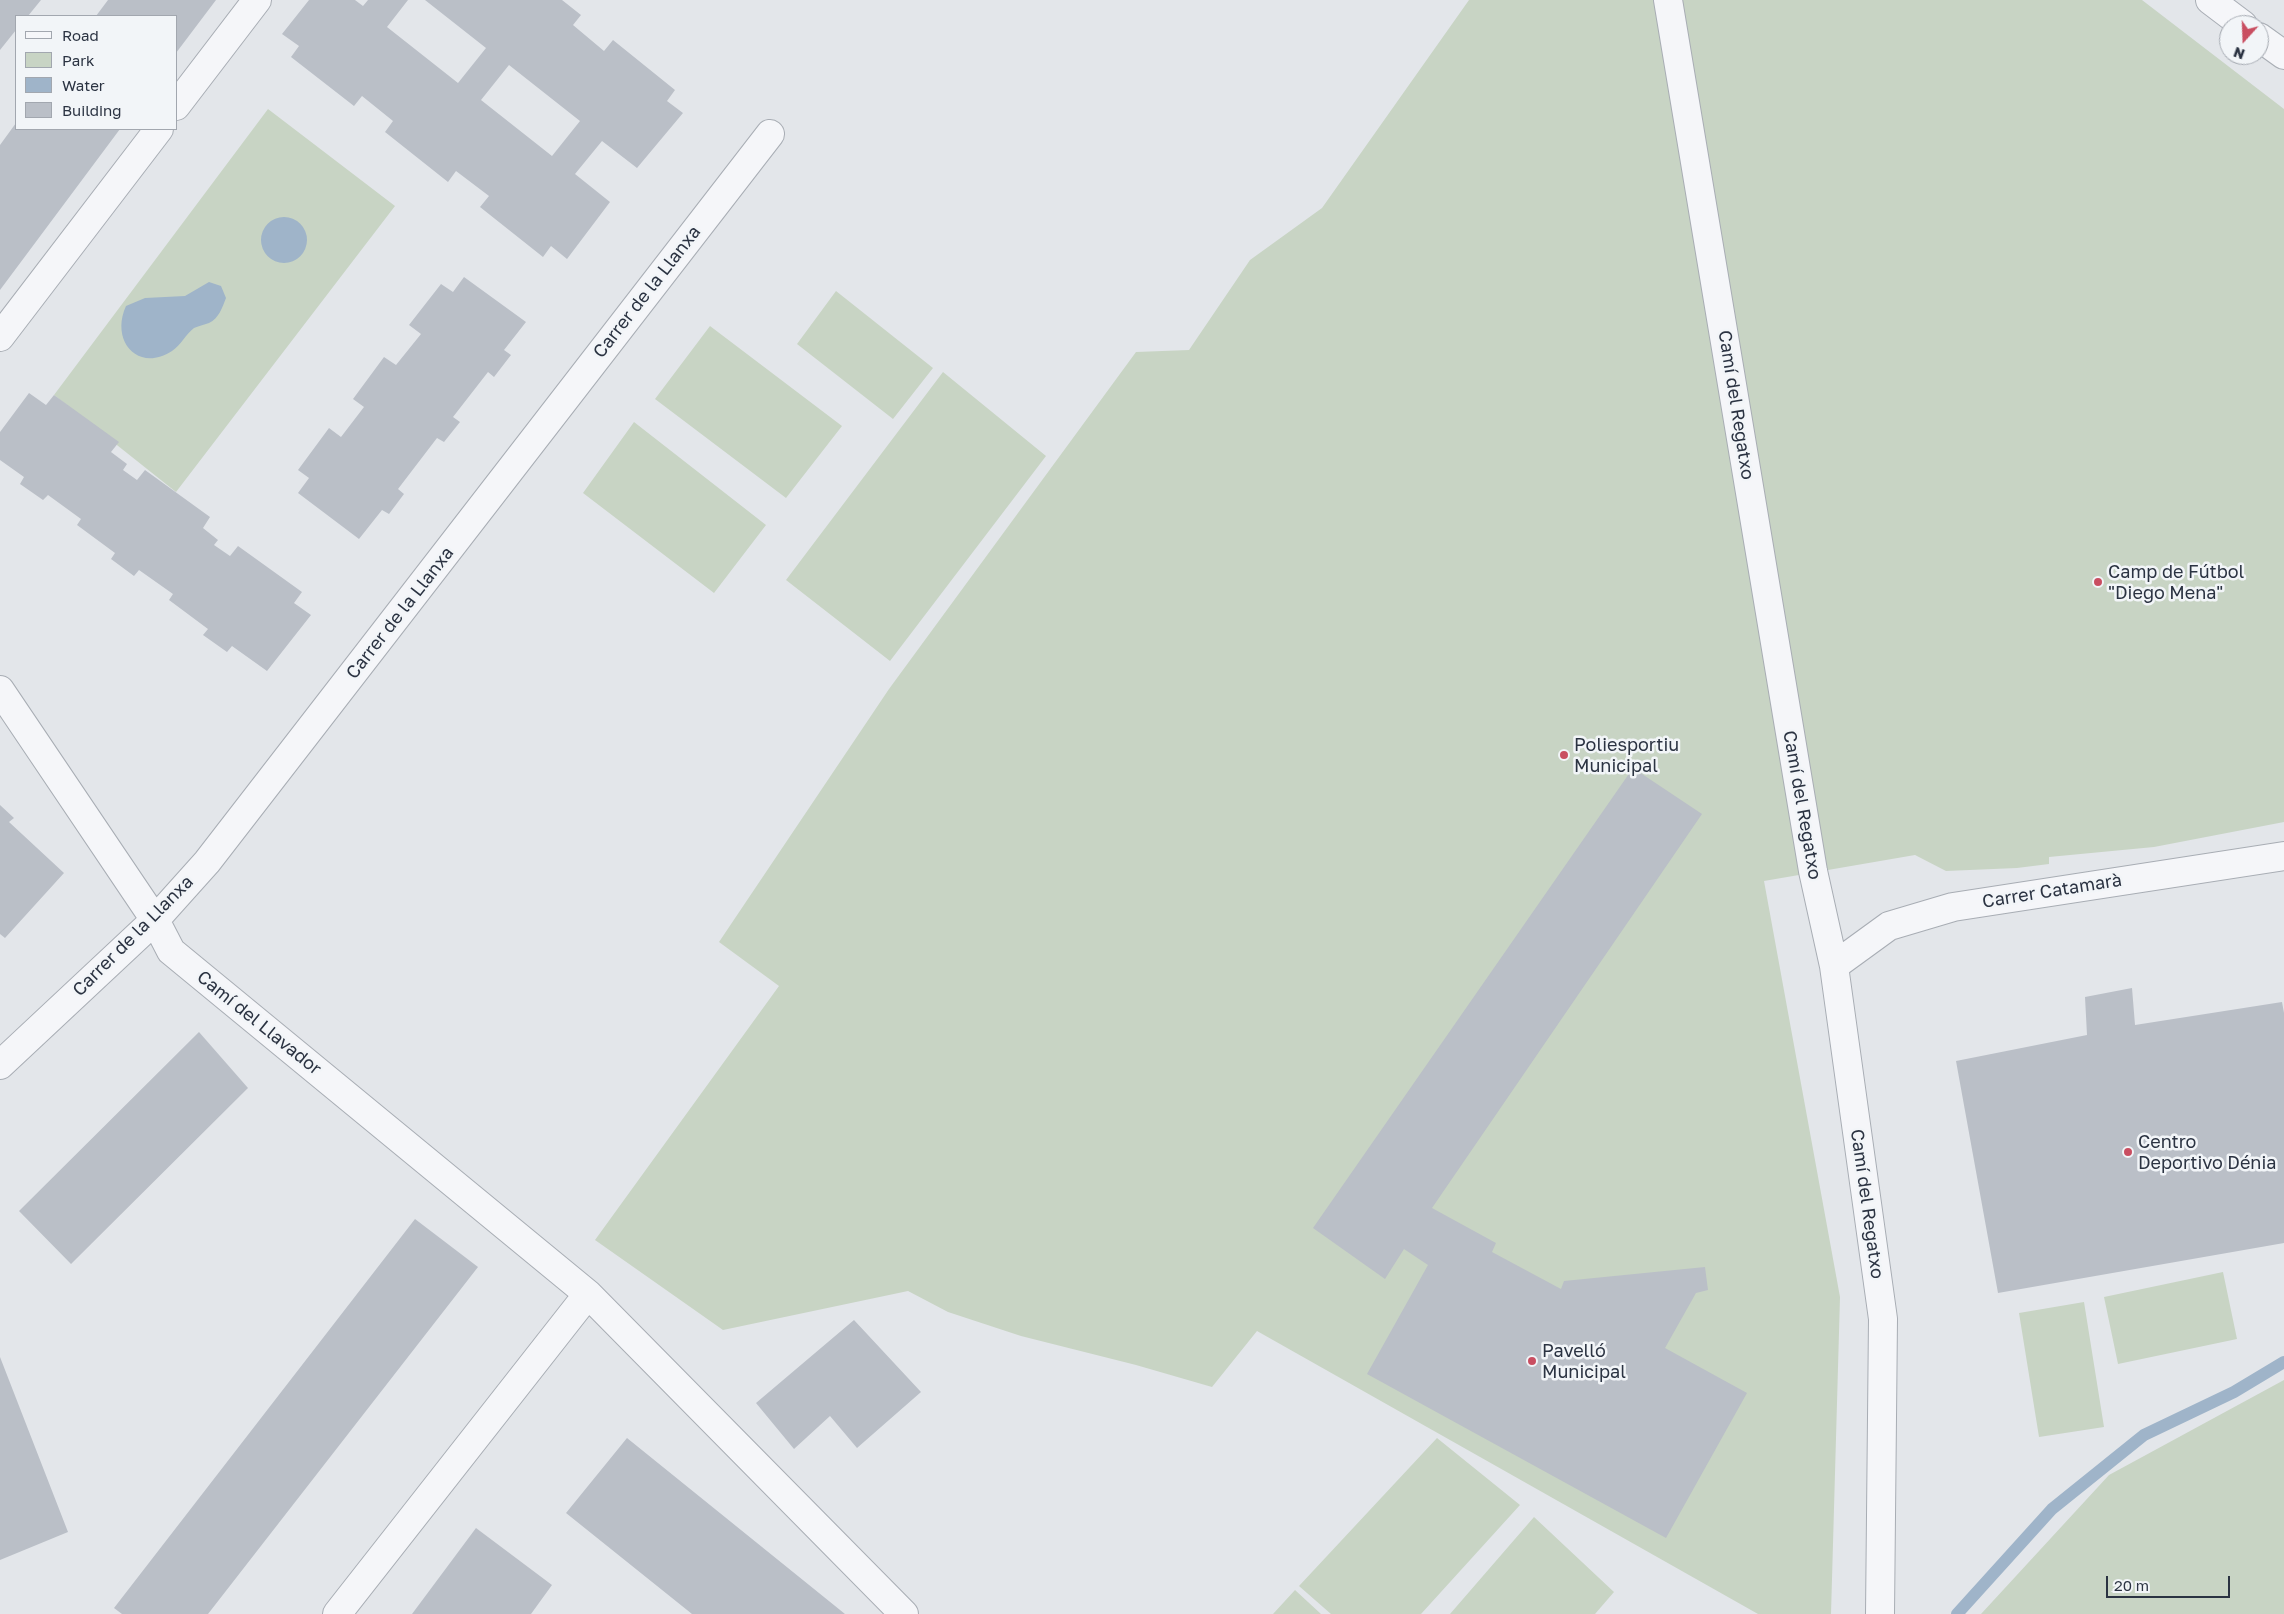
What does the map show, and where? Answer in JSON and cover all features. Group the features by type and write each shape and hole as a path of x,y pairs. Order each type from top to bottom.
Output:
{"street":[{"path":"178,103 256,0"},
{"name":"Camí del Regatxo","path":"1668,0 1813,872 1834,966 1883,1319 1880,1614"},
{"path":"2210,0 2230,15"},
{"path":"2269,44 2284,55"},
{"path":"0,337 158,130"},
{"name":"Carrer de la Llanxa","path":"0,1065 155,920 207,862 770,134"},
{"name":"Camí del Llavador","path":"0,690 155,920 171,951 588,1294 904,1614"},
{"name":"Carrer Catamarà","path":"1834,966 1889,926 1953,907 2284,856"},
{"path":"337,1614 588,1294"}],"green space":[{"name":"Poliesportiu Municipal","path":"1469,0 2142,0 2219,59 2219,65 2227,65 2284,109 2284,822 2154,847 2049,857 2049,864 2017,868 1946,871 1915,855 1764,881 1840,1297 1831,1614 1758,1614 1257,1331 1212,1387 1136,1365 1021,1336 948,1312 908,1291 723,1330 595,1240 779,986 719,942 889,689 1136,352 1189,350 1250,260 1322,208"},
{"path":"268,109 395,206 176,492 54,395"},
{"path":"836,291 933,368 893,419 797,344"},
{"path":"710,326 842,426 786,498 655,399"},
{"path":"943,372 1046,456 890,661 786,580"},
{"path":"634,422 766,525 714,593 583,493"},
{"path":"2223,1272 2237,1339 2118,1364 2104,1297"},
{"path":"2084,1302 2104,1427 2039,1437 2019,1313"},
{"path":"2284,1380 2284,1614 1981,1614 2109,1475"},
{"path":"1437,1438 1520,1505 1421,1614 1331,1614 1299,1586"},
{"path":"1534,1517 1614,1592 1595,1614 1450,1614"},
{"path":"1295,1590 1321,1614 1273,1614"}],"water":[{"path":"279,217 289,217 303,227 307,240 303,253 297,259 289,263 279,263 265,253 261,245 261,235 271,221"},
{"path":"209,282 221,286 226,298 220,312 212,321 194,328 175,349 160,357 148,358 138,356 130,350 122,331 122,319 126,306 145,298 185,296"}],"building":[{"path":"0,0 41,0 29,15 15,15 15,31 0,50"},
{"path":"108,0 216,0 178,50 178,15 97,15"},
{"path":"309,0 355,0 363,6 368,0 408,0 387,27 458,83 486,48 425,0 562,0 581,15 573,25 604,51 613,40 675,90 667,101 683,113 637,168 602,141 575,174 610,202 567,259 551,246 543,257 480,207 489,196 456,171 448,182 385,132 393,121 362,96 354,106 291,57 299,46 282,34","holes":["509,65 580,121 552,156 481,100"]},
{"path":"15,124 15,130 119,130 0,290 0,145"},
{"path":"464,277 526,322 504,350 511,355 494,377 488,372 453,417 460,422 444,442 437,438 398,489 404,494 389,514 382,510 359,539 298,493 309,478 298,470 329,428 341,437 364,407 353,399 384,357 396,365 421,334 409,325 441,284 453,292"},
{"path":"29,393 46,405 54,395 119,442 111,452 127,464 123,470 137,480 145,470 210,517 203,528 218,540 214,545 230,556 238,546 302,592 294,603 311,615 267,671 232,646 227,652 203,635 208,629 169,600 173,594 139,570 134,576 111,559 115,553 77,525 81,519 48,495 43,500 20,484 24,477 0,460 0,432"},
{"path":"1633,768 1702,814 1432,1208 1496,1243 1492,1252 1561,1289 1564,1281 1705,1267 1708,1290 1696,1293 1665,1348 1747,1393 1666,1538 1367,1374 1428,1265 1404,1249 1385,1279 1313,1228"},
{"path":"0,805 14,818 9,822 64,873 5,938 0,934"},
{"name":"Centro Deportivo Dénia","path":"2132,988 2135,1025 2282,1002 2284,1013 2284,1243 1998,1293 1956,1061 2087,1035 2085,997"},
{"path":"199,1032 248,1088 71,1264 19,1211"},
{"path":"415,1219 478,1267 208,1614 122,1614 114,1608"},
{"path":"854,1320 921,1392 857,1448 830,1416 794,1449 756,1403"},
{"path":"0,1357 68,1532 0,1560"},
{"path":"627,1438 845,1614 692,1614 566,1513"},
{"path":"476,1528 552,1585 531,1614 412,1614"}],"waterway":[{"path":"1957,1614 2052,1509 2144,1435 2234,1392 2284,1362"}],"place":[{"name":"Camp de Fútbol \"Diego Mena\"","path":"2098,582"},
{"name":"Poliesportiu Municipal","path":"1564,755"},
{"name":"Centro Deportivo Dénia","path":"2128,1152"},
{"name":"Pavelló Municipal","path":"1532,1361"}]}
